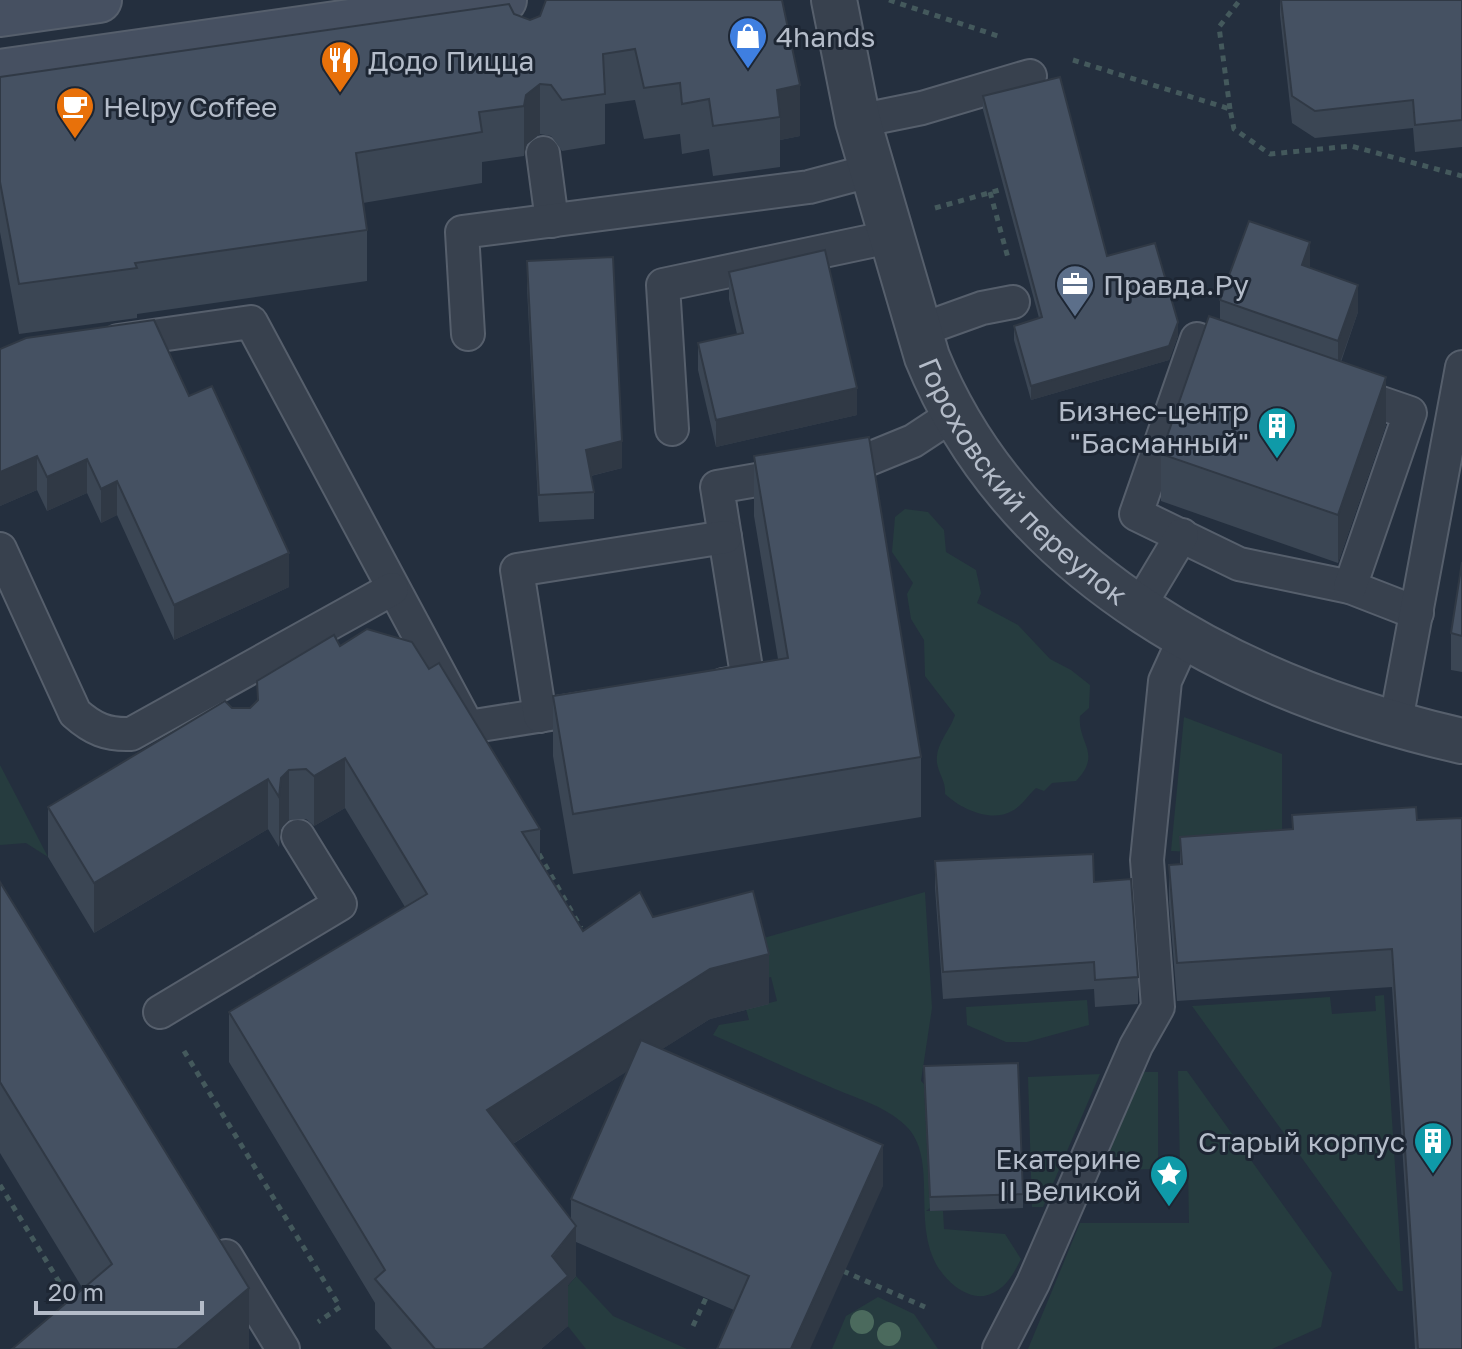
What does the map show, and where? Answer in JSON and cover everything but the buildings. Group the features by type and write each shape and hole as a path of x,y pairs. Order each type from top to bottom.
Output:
{"main road":[{"path":"0,14 99,0"},
{"path":"0,72 516,10"}],"street":[{"name":"Гороховский переулок","path":"834,0 858,121 918,331 942,393 954,414 989,468 1028,516 1083,569 1137,610 1185,637 1345,708 1395,726 1462,741"}],"lane":[{"path":"858,121 922,108 1030,76"},
{"path":"543,153 552,221"},
{"path":"468,334 462,232 809,187 873,170"},
{"path":"672,429 663,285 890,237"},
{"path":"918,331 982,308 1012,288"},
{"path":"86,345 251,322 468,727 629,701"},
{"path":"1268,364 1197,339 1136,514 1239,564 1350,587 1417,613"},
{"path":"1395,726 1462,367"},
{"path":"1311,378 1410,413 1350,587"},
{"path":"689,691 748,681 717,487 864,461 913,441 954,414"},
{"path":"1137,610 1182,535"},
{"path":"540,716 517,570 725,537"},
{"path":"0,549 75,713 91,727 112,735 131,734 218,701 392,589"},
{"path":"999,1349 1033,1283 1136,1046 1158,1007 1147,860 1165,681 1185,637"},
{"path":"160,1012 340,904 298,836"},
{"path":"210,1229 283,1349"}],"path":[{"path":"889,0 1001,37"},
{"path":"1240,0 1219,27 1234,129 1270,154 1351,146 1462,176"},
{"path":"1063,56 1230,109"},
{"path":"1348,135 1351,146"},
{"path":"935,208 1003,189"},
{"path":"990,192 1012,288"},
{"path":"536,848 581,928"},
{"path":"160,1012 340,1307 327,1316"},
{"path":"0,1185 73,1304"},
{"path":"843,1271 925,1307"},
{"path":"693,1326 706,1298"}],"green space":[{"path":"905,509 928,512 944,530 946,552 976,570 981,593 977,603 1018,625 1050,659 1090,685 1089,708 1080,716 1088,763 1076,781 1052,783 1044,791 1036,788 1016,809 995,816 977,813 945,794 937,756 955,715 925,676 924,640 911,619 907,594 913,583 892,552 895,517"},
{"path":"1184,717 1282,754 1282,856 1171,851"},
{"path":"0,765 48,857 26,843 0,845"},
{"path":"925,892 932,1008 921,1081 924,1084 930,1208 926,1211 943,1211 944,1229 1005,1234 1021,1259 1002,1287 984,1296 959,1289 939,1269 930,1249 926,1227 922,1160 916,1141 905,1125 872,1104 713,1035 719,1025 749,1020 746,1009 777,1001 771,977 762,979 753,941"},
{"path":"1384,995 1403,1291 1398,1291 1192,1006 1330,997 1332,1014 1376,1011 1375,996"},
{"path":"1087,1000 1089,1025 1027,1042 1006,1042 967,1025 966,1007"},
{"path":"1178,1071 1187,1071 1332,1273 1321,1327 1272,1349 1028,1349 1080,1223 1189,1223 1188,1169 1180,1168"},
{"path":"1143,1072 1158,1072 1158,1169 1102,1170"},
{"path":"1100,1074 1043,1207 1032,1207 1028,1077"},
{"path":"576,1276 613,1316 687,1349 586,1349 552,1306"},
{"path":"878,1297 914,1314 938,1349 832,1349 846,1316"}],"place":[{"name":"4hands","path":"748,70"},
{"name":"Додо Пицца","path":"340,94"},
{"name":"Helpy Coffee","path":"75,140"},
{"name":"Правда.Ру","path":"1075,318"},
{"name":"Бизнес-центр \"Басманный\"","path":"1277,460"},
{"name":"Старый корпуc","path":"1433,1175"},
{"name":"Екатерине II Великой","path":"1169,1208"}]}
